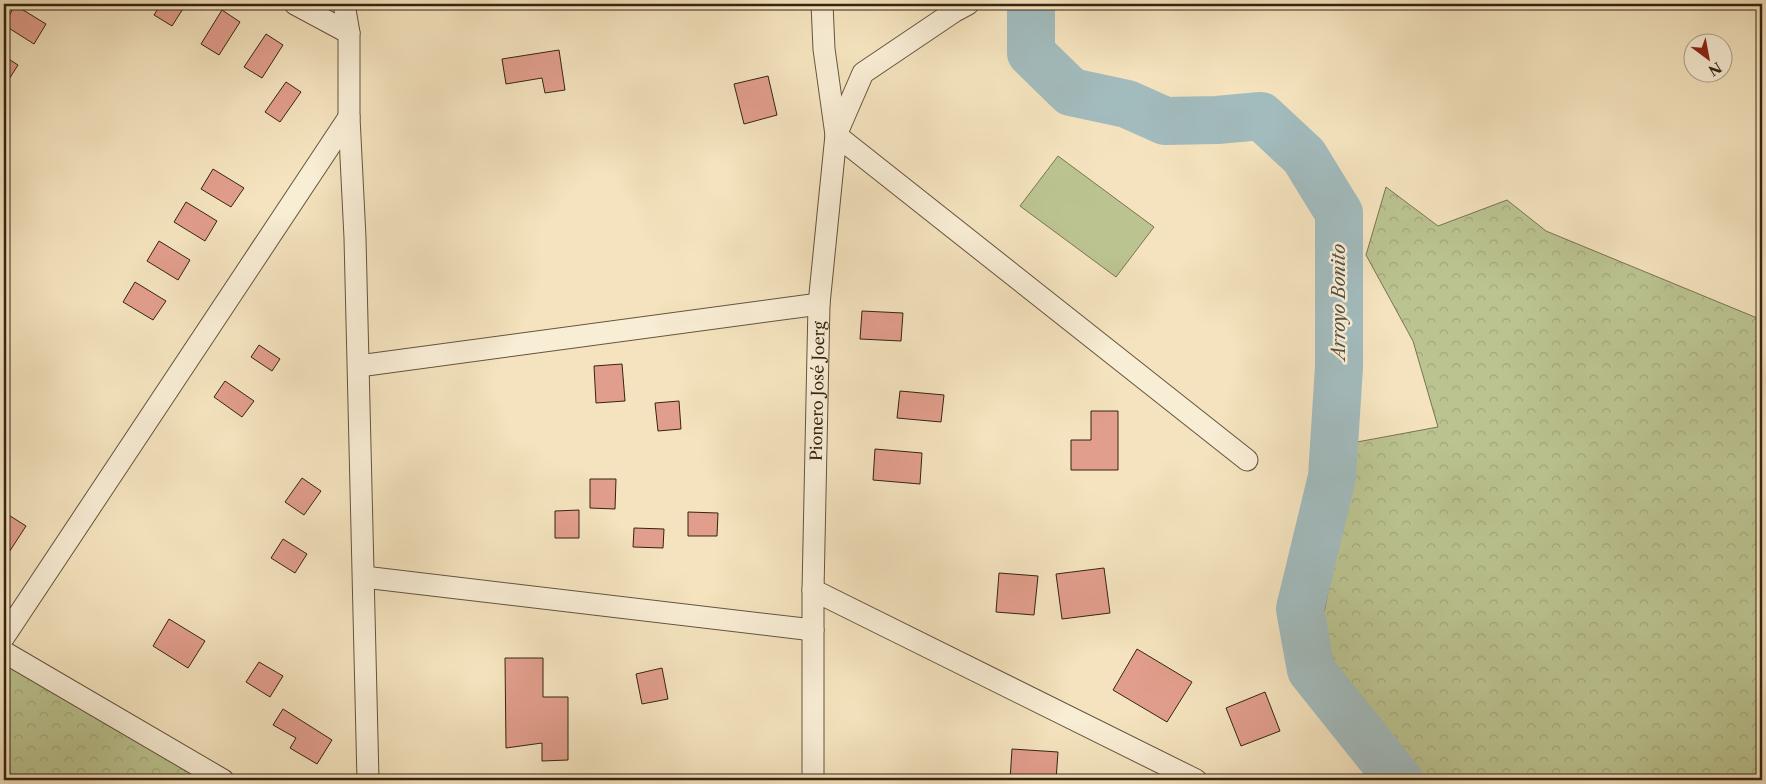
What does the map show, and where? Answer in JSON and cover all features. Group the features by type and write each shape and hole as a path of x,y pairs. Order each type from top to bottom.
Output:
{"street":[{"path":"295,4 349,33"},
{"path":"344,4 349,33 349,117 356,238 368,780"},
{"name":"Pionero José Joerg","path":"813,780 813,590 819,304 836,135 824,50 822,4"},
{"path":"968,4 863,74 836,135 1247,460"},
{"path":"4,637 349,117"},
{"path":"358,366 819,304"},
{"path":"364,577 813,630"},
{"path":"813,590 1196,780"},
{"path":"4,652 223,780"}],"green space":[{"path":"1058,156 1154,227 1116,277 1020,206"},
{"path":"1386,187 1438,226 1507,200 1546,231 1762,320 1762,780 1414,780 1363,727 1318,644 1357,442 1438,427 1413,341 1366,255"},
{"path":"4,649 218,780 4,780"}],"building":[{"path":"161,4 186,4 172,26 154,15"},
{"path":"15,5 46,24 34,44 4,25"},
{"path":"222,10 240,22 219,55 201,44"},
{"path":"266,34 283,45 262,78 244,67"},
{"path":"559,50 565,90 545,93 542,78 506,84 502,59"},
{"path":"4,56 18,65 6,84 4,83"},
{"path":"768,76 777,115 744,124 734,84"},
{"path":"286,82 301,92 280,122 265,112"},
{"path":"213,169 244,188 231,207 201,189"},
{"path":"186,202 217,221 205,241 174,222"},
{"path":"159,241 190,260 178,280 147,261"},
{"path":"135,282 166,301 153,320 123,302"},
{"path":"862,311 903,313 901,341 860,339"},
{"path":"259,345 280,359 272,371 251,357"},
{"path":"622,364 625,401 596,403 594,366"},
{"path":"225,381 254,401 242,417 214,397"},
{"path":"900,391 944,395 941,422 897,418"},
{"path":"679,401 681,429 658,431 655,403"},
{"path":"1091,411 1118,411 1118,470 1071,470 1071,440 1091,440"},
{"path":"875,449 922,453 920,484 873,480"},
{"path":"302,478 321,491 304,515 285,502"},
{"path":"590,479 616,479 615,509 590,508"},
{"path":"579,510 579,538 555,538 555,511"},
{"path":"4,512 26,526 4,560"},
{"path":"688,512 718,513 717,536 688,536"},
{"path":"634,528 664,529 663,548 633,547"},
{"path":"283,539 307,554 295,573 271,558"},
{"path":"1104,568 1110,613 1062,619 1056,574"},
{"path":"999,573 1038,576 1034,615 996,612"},
{"path":"169,619 205,641 188,668 153,646"},
{"path":"1137,649 1192,682 1167,722 1113,690"},
{"path":"505,658 543,658 543,697 568,697 568,760 542,761 542,743 506,748"},
{"path":"259,662 283,676 270,697 246,682"},
{"path":"662,668 668,699 642,704 636,674"},
{"path":"1265,692 1280,731 1241,746 1226,708"},
{"path":"283,709 332,740 317,764 290,748 296,738 273,725"},
{"path":"1012,749 1058,752 1056,780 1010,780"}],"waterway":[{"name":"Arroyo Bonito","path":"1030,4 1031,53 1071,92 1127,104 1165,121 1217,120 1261,116 1304,156 1339,213 1339,367 1332,477 1300,609 1311,670 1399,780"}]}
